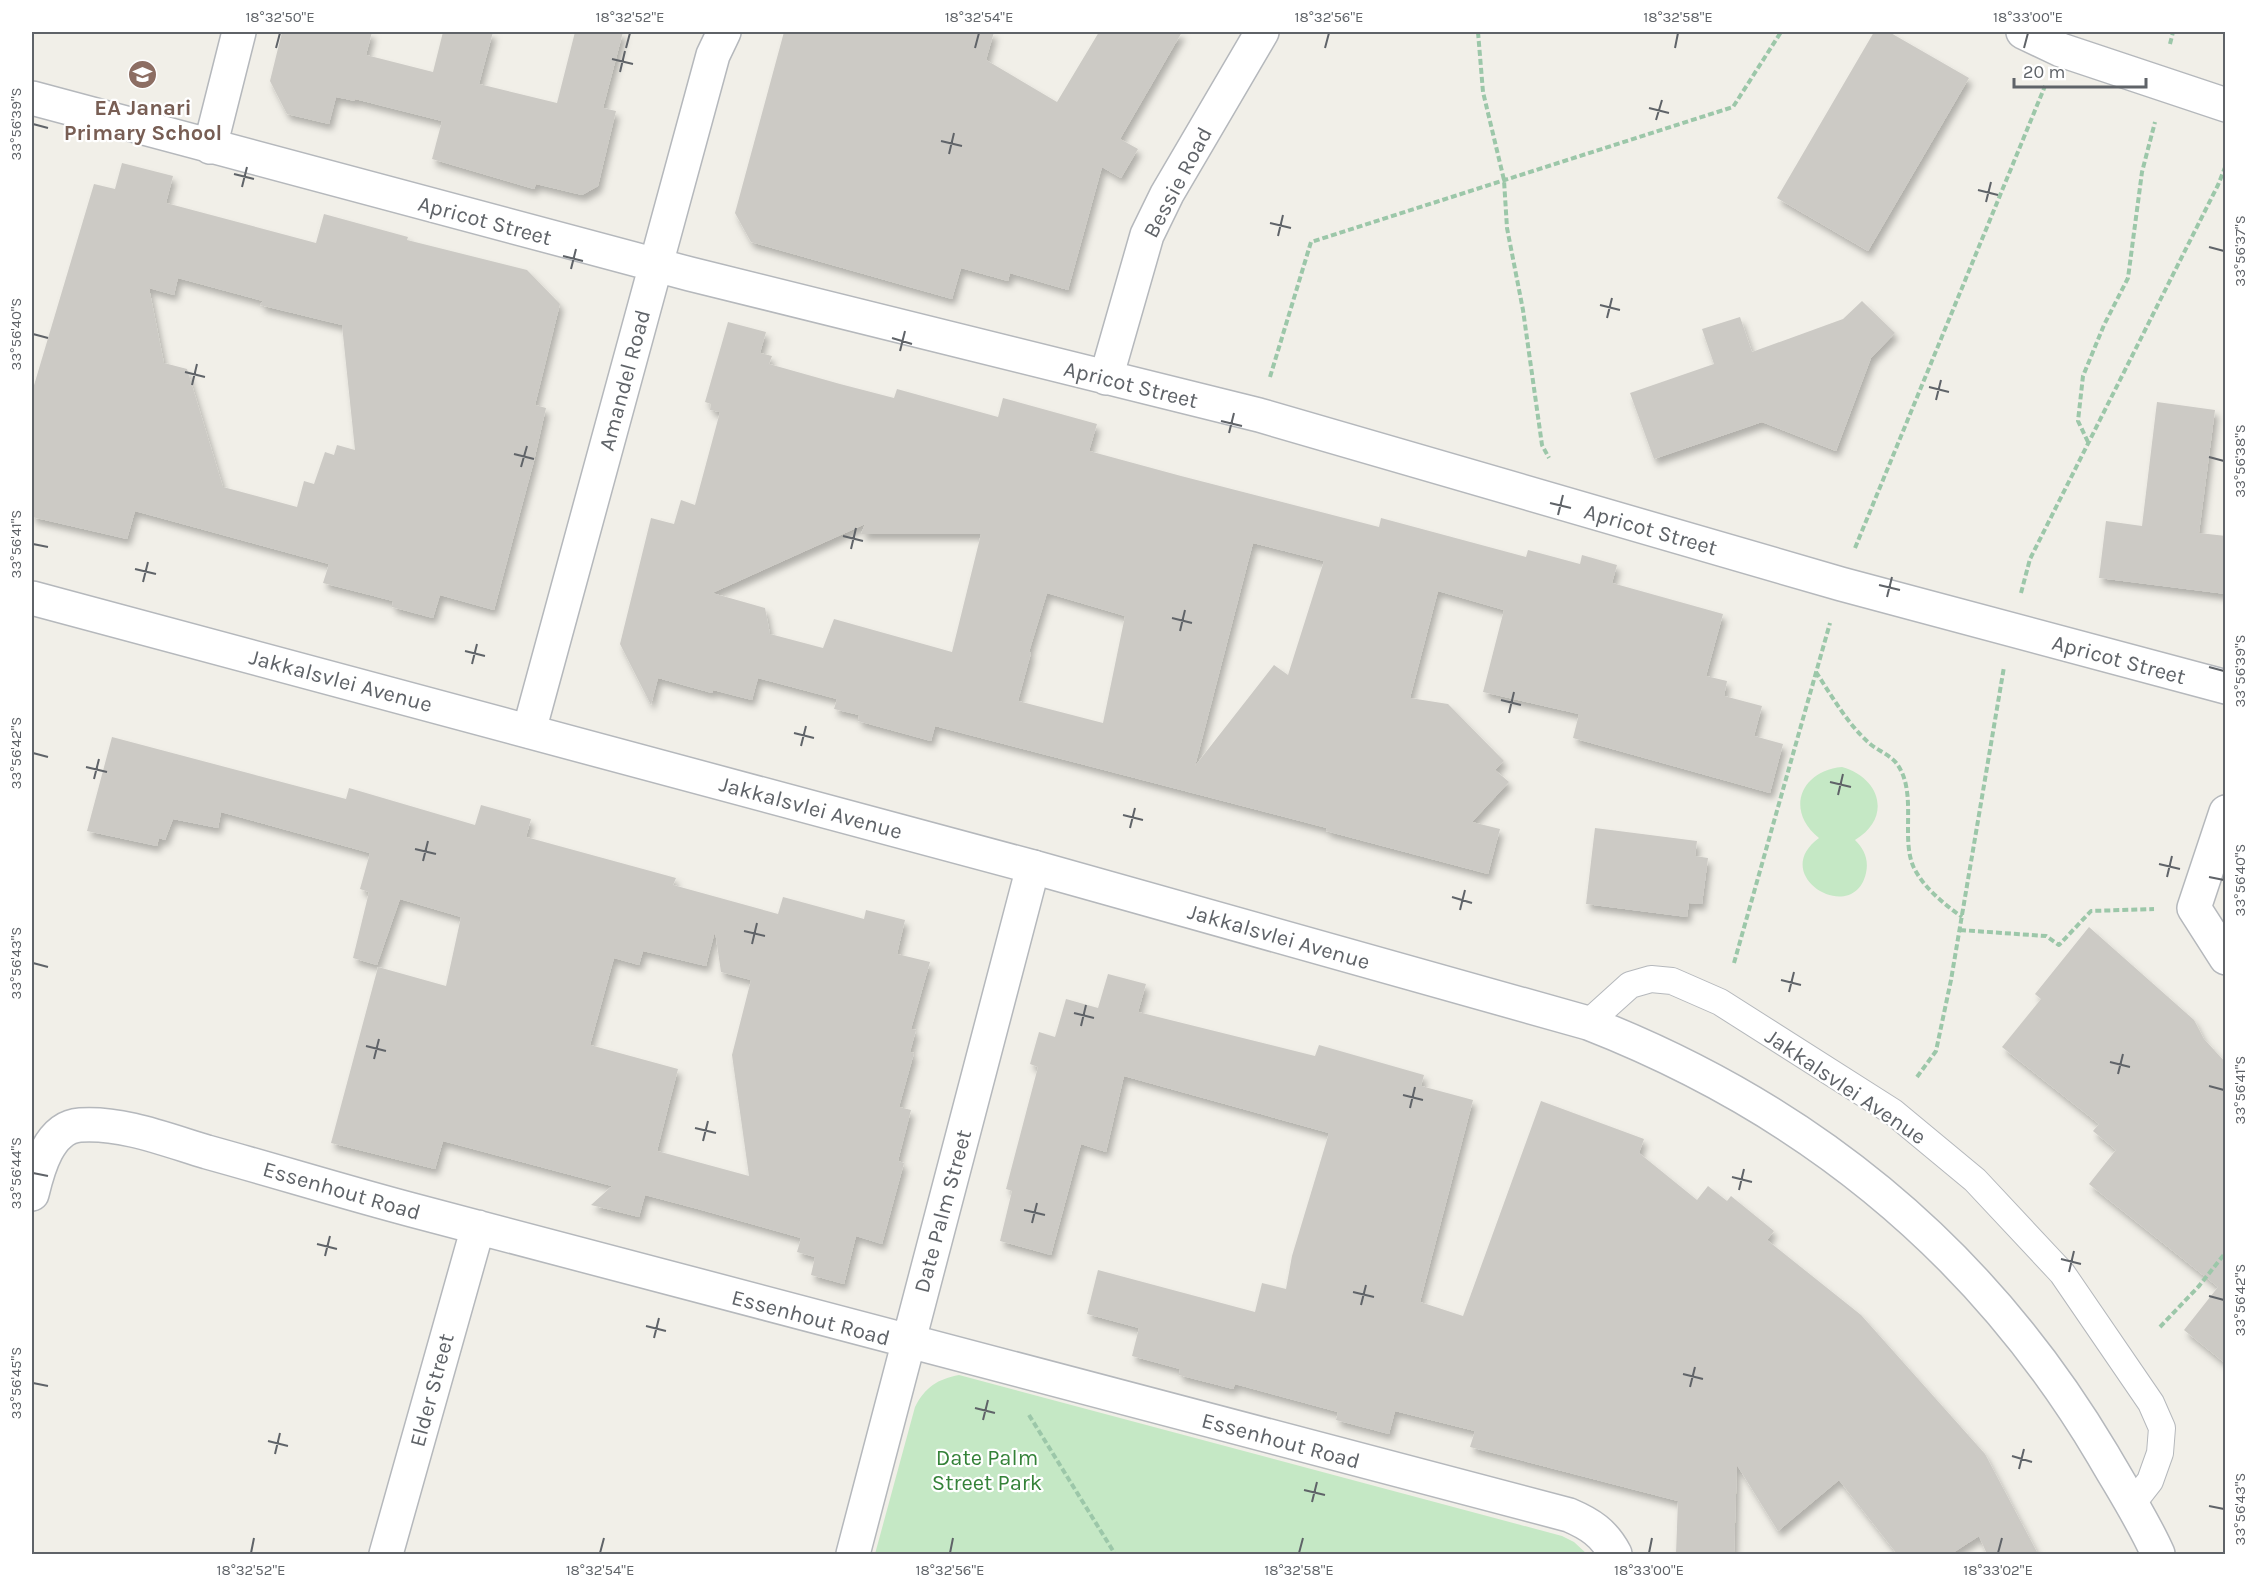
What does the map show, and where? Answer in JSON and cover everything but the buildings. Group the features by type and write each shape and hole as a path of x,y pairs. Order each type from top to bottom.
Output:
{"street":[{"path":"210,147 239,32"},
{"name":"Amandel Road","path":"529,731 713,55 724,32"},
{"name":"Bessie Road","path":"1106,378 1147,235 1167,194 1262,32"},
{"path":"2023,32 2061,50 2226,105"},
{"name":"Apricot Street","path":"32,98 656,264 1259,415 1841,584 2226,687"},
{"name":"Jakkalsvlei Avenue","path":"32,597 1033,867 1588,1023 1674,1059 1750,1099 1825,1148 1913,1219 1958,1261 2028,1344 2081,1418 2157,1550"},
{"path":"2226,812 2194,908 2226,958"},
{"name":"Date Palm Street","path":"853,1554 1033,867"},
{"name":"Essenhout Road","path":"32,1194 38,1169 52,1141 73,1125 100,1125 151,1135 478,1227 908,1343 1569,1515 1592,1525 1608,1540 1615,1554"},
{"name":"Elder Street","path":"386,1554 478,1227"}],"lane":[{"name":"Jakkalsvlei Avenue","path":"1588,1023 1630,985 1651,979 1672,981 1720,1002 1893,1112 1975,1180 2062,1273 2151,1403 2162,1428 2160,1453 2150,1481 2132,1504"}],"path":[{"path":"1478,32 1483,92 1504,180 1507,228 1523,310 1542,445 1557,474 1554,501"},
{"path":"1259,415 1311,242 1733,107 1781,32"},
{"path":"2089,442 2078,421 2083,376 2104,325 2128,278 2142,172 2173,32"},
{"path":"1734,963 1841,584 2035,106 2061,50"},
{"path":"1816,671 1838,705 1867,742 1897,764 1908,795 1909,831 1914,867 1939,900 1962,917"},
{"path":"1960,930 2046,936 2059,945 2091,911 2194,908"},
{"path":"2160,1327 2199,1286 2226,1252"},
{"path":"1002,1367 1115,1554"}],"green space":[{"path":"1842,767 1866,780 1877,799 1877,810 1874,821 1867,831 1855,840 1861,847 1867,863 1866,873 1858,889 1846,896 1832,896 1818,890 1808,880 1803,867 1806,853 1819,838 1802,816 1800,805 1807,784 1828,770"},
{"name":"Date Palm Street Park","path":"959,1375 1562,1536 1574,1542 1587,1554 875,1554 915,1407 923,1394 933,1385"}],"place":[{"name":"EA Janari Primary School","path":"143,75"}]}
